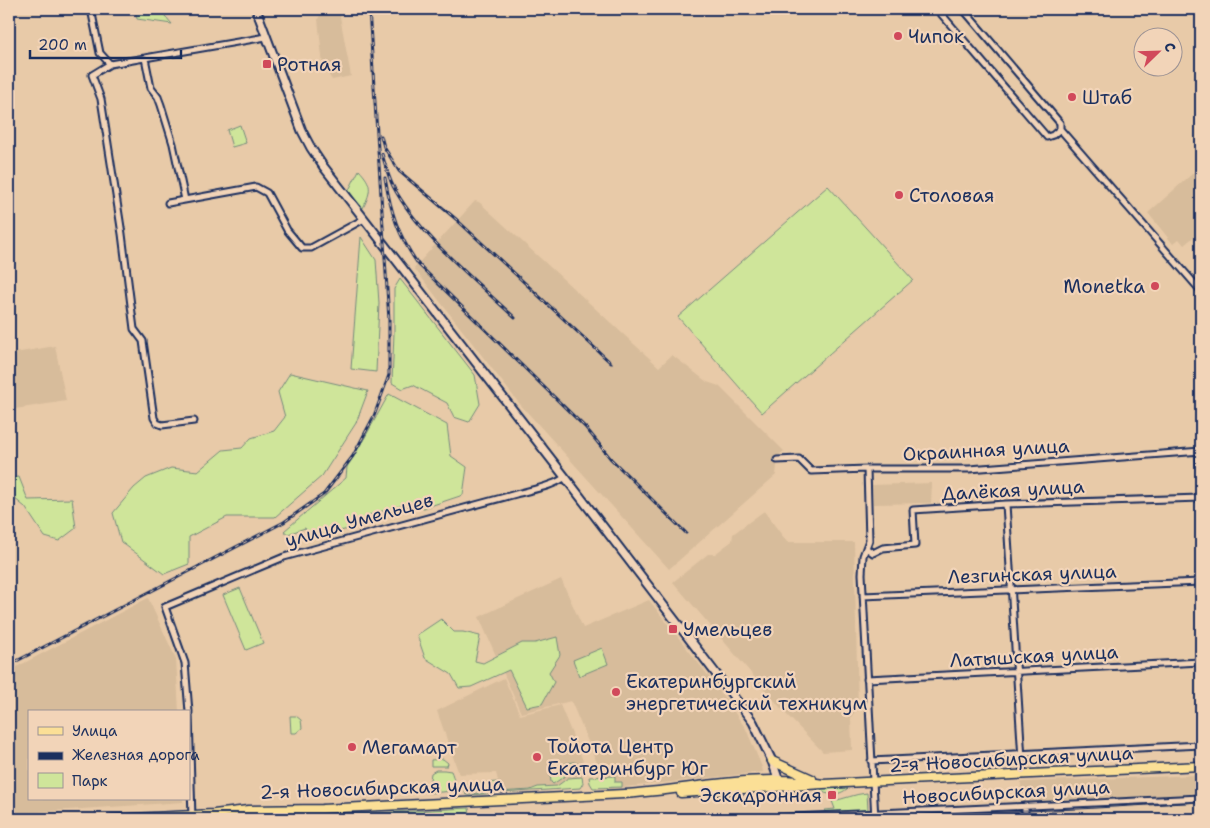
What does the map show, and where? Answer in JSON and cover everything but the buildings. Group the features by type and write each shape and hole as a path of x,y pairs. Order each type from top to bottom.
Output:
{"main road":[{"path":"772,761 823,784"},
{"name":"2-я Новосибирская улица","path":"112,819 192,817 256,809 279,810 423,805 654,792 724,783 805,781 823,784 1201,766"},
{"path":"253,819 279,810"}],"street":[{"path":"91,9 100,53 110,64"},
{"path":"256,9 302,131 311,148 753,722 772,761 780,783"},
{"path":"937,9 1047,137 1060,129"},
{"path":"963,9 1060,123 1060,129 1201,291"},
{"path":"194,421 162,425 157,423 154,418 143,341 134,329 122,234 101,99 92,74 110,64 266,37"},
{"path":"145,58 151,88 161,104 173,144 185,200"},
{"path":"168,203 256,187 267,193 287,230 302,248 311,248 364,219"},
{"path":"1200,451 1201,493"},
{"name":"Окраинная улица","path":"777,460 799,459 811,471 867,469 969,470 1200,451"},
{"path":"867,469 869,540 863,556 863,596 875,819"},
{"name":"улица Умельцев","path":"189,710 184,663 165,607 284,557 548,485 565,477"},
{"name":"Далёкая улица","path":"866,548 873,553 883,548 915,545 914,510 1006,504 1201,498"},
{"path":"1006,504 1023,775"},
{"name":"Лезгинская улица","path":"863,596 1201,582"},
{"name":"Латышская улица","path":"868,679 1201,662"},
{"path":"871,761 1201,745"},
{"path":"190,748 192,817"},
{"name":"Новосибирская улица","path":"752,819 1201,798"},
{"path":"1024,806 1025,819"}],"shaded area":[{"path":"323,9 336,9 339,11 351,76 332,80 323,66 318,19"},
{"path":"1201,166 1201,231 1184,245 1179,239 1173,244 1148,213"},
{"path":"475,201 479,202 659,367 672,355 707,382 719,386 784,451 778,456 776,475 669,569 518,402 414,268"},
{"path":"55,346 66,401 9,410 9,354"},
{"path":"932,483 931,503 873,504 872,485"},
{"path":"764,511 787,542 854,542 858,708 851,717 852,750 823,752 786,714 673,582 708,554 715,554 732,541 733,534"},
{"name":"Екатеринбургский энергетический техникум","path":"561,579 583,628 649,600 714,683 746,729 763,772 608,789 571,701 521,713 479,617"},
{"path":"148,598 176,659 179,710 28,710 28,800 183,800 183,802 9,814 9,671"},
{"path":"504,678 520,715 560,705 586,768 582,777 568,778 557,786 501,792 496,773 459,774 437,711"},
{"path":"1201,775 1201,796 1021,803 1021,782"}],"green space":[{"path":"135,9 159,9 172,24 137,19"},
{"path":"240,125 246,143 232,147 227,130"},
{"path":"359,170 366,179 369,188 363,208 348,192"},
{"path":"828,186 913,280 762,413 678,317"},
{"path":"361,237 376,260 379,303 376,372 351,369"},
{"path":"400,279 475,375 480,404 469,422 454,417 447,403 413,385 402,389 392,383 394,289"},
{"path":"290,373 368,391 356,423 322,476 275,517 227,517 189,537 189,564 164,574 121,542 113,513 134,488 146,478 171,468 198,471 223,450 242,448 251,438 274,431 285,417 278,392"},
{"path":"389,394 447,425 451,456 467,467 463,495 424,508 400,506 369,515 354,528 310,537 305,528 288,534 284,531 346,478 347,467"},
{"path":"19,477 28,500 72,499 76,528 59,541 45,537 25,507 9,494 9,478"},
{"path":"240,588 263,643 246,650 223,595"},
{"path":"441,619 454,632 480,636 475,661 483,663 522,643 535,643 557,637 560,655 549,672 554,682 542,704 527,707 509,670 471,687 459,688 451,674 425,658 417,635"},
{"path":"602,648 608,664 579,676 573,660"},
{"path":"290,716 296,716 301,720 302,728 296,733 291,733"},
{"path":"443,759 448,763 447,766 431,766 431,760"},
{"path":"575,762 580,766 582,773 568,774 553,784 551,782 550,774 554,769 560,767 563,769 566,763"},
{"path":"436,770 451,771 454,791 428,793 431,773"},
{"path":"615,776 615,782 622,782 622,787 593,788 589,777"},
{"path":"582,777 583,783 580,788 465,794 530,790 538,787 557,786 568,778"},
{"path":"499,782 500,789 464,791 467,784"},
{"path":"848,788 836,794 824,793 816,789"},
{"path":"867,793 868,810 826,812 825,810 835,809 832,801"},
{"path":"469,808 470,816 394,819 299,819 299,817"},
{"path":"269,811 244,819 200,819"}],"tram line":[{"path":"822,819 1079,809 1201,802"}],"railway":[{"path":"9,665 284,522 324,494 353,456 374,416 389,375 389,320 369,9"},
{"path":"381,136 384,147 399,171 457,220 611,363"},
{"path":"382,154 393,186 417,222 466,273 515,318"},
{"path":"385,178 396,223 405,243 418,264 586,428 611,459 686,533"}],"place":[{"name":"Чипок","path":"898,36"},
{"name":"Ротная","path":"267,64"},
{"name":"Штаб","path":"1072,97"},
{"name":"Столовая","path":"899,195"},
{"name":"Monetka","path":"1155,286"},
{"name":"Умельцев","path":"673,629"},
{"name":"Екатеринбургский энергетический техникум","path":"616,692"},
{"name":"Мегамарт","path":"352,747"},
{"name":"Тойота Центр Екатеринбург Юг","path":"537,757"},
{"name":"Эскадронная","path":"832,795"}]}
